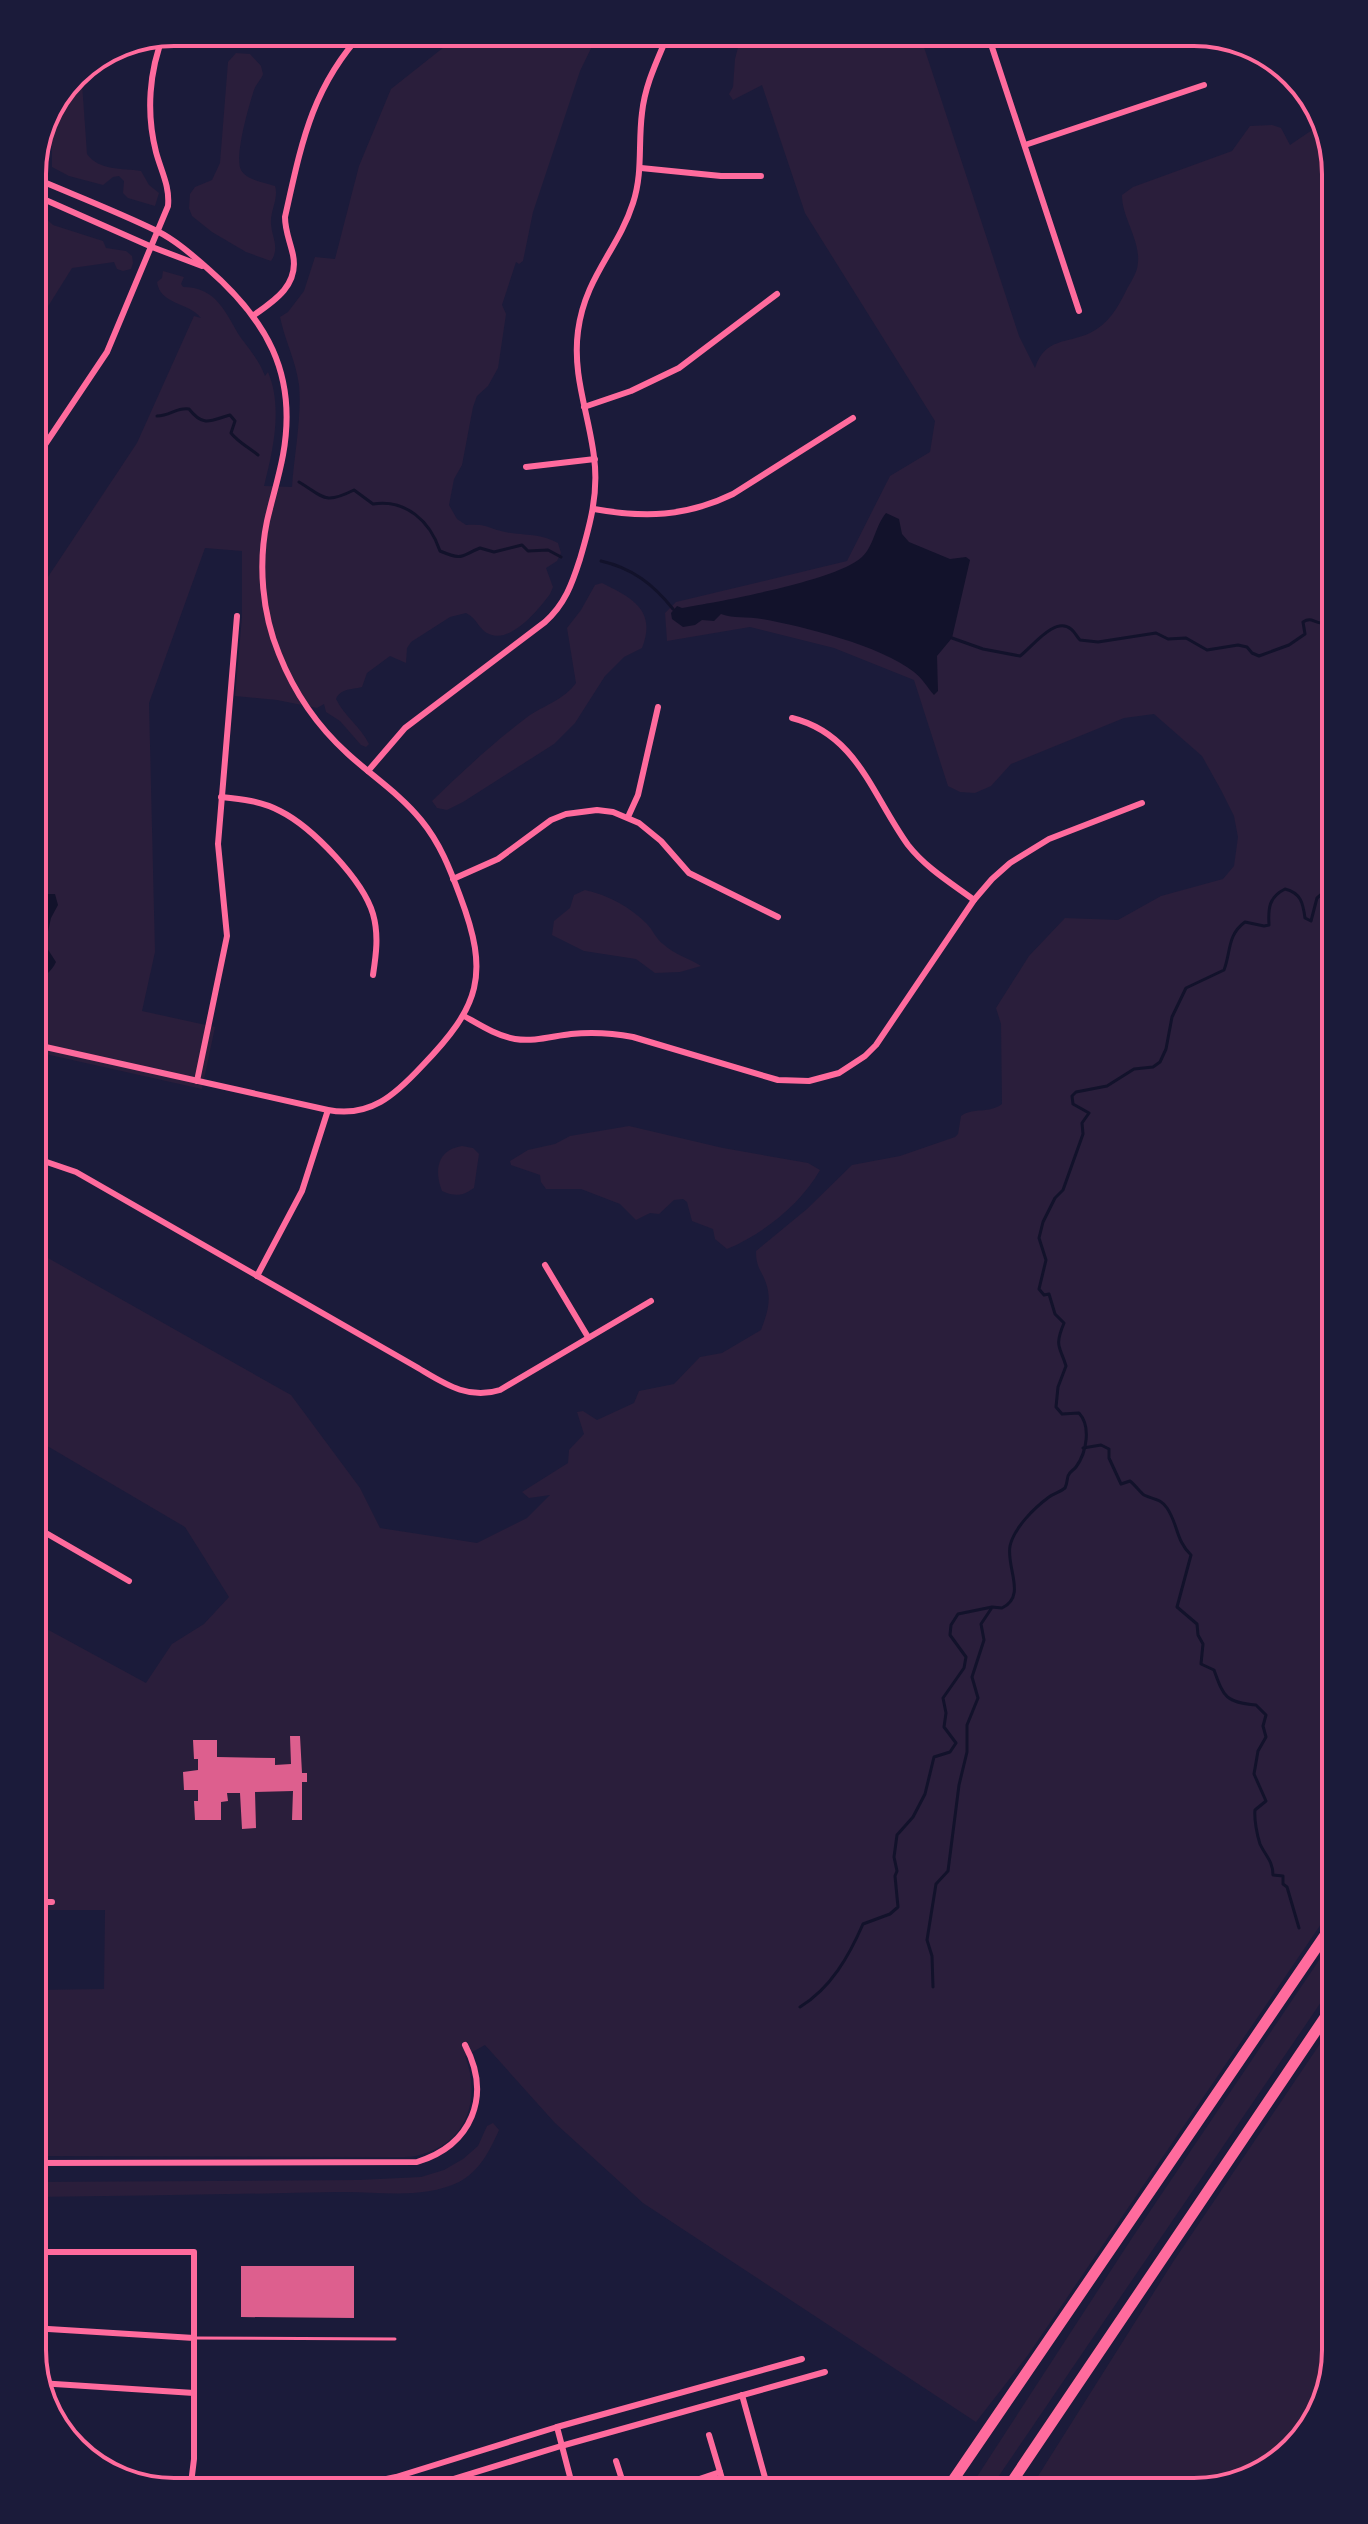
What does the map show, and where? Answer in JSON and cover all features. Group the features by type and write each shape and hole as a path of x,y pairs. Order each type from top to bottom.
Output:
{"highway":[{"path":"955,2478 1322,1940"},
{"path":"1014,2478 1322,2022"}],"street":[{"path":"254,315 276,300 290,282 294,261 285,217 303,136 315,102 332,70 352,46"},
{"path":"368,771 405,728 556,612 570,590 594,509 595,459 577,374 577,350 584,305 633,205 641,168 641,115 664,46"},
{"path":"992,46 1079,311"},
{"path":"46,443 107,352 159,232 169,196 156,150 150,106 160,47"},
{"path":"1025,145 1204,85"},
{"path":"641,168 721,176 761,176"},
{"path":"46,183 159,232 207,267 232,288 254,315 273,349 280,370 287,414 283,456 264,548 263,575 269,624 286,671 329,735 420,819 433,836 472,928 477,959 473,993 464,1016 449,1039 390,1098 352,1112 328,1110 46,1047"},
{"path":"46,200 152,247 207,267"},
{"path":"584,407 631,391 679,368 777,294"},
{"path":"594,509 630,516 654,516 675,514 715,503 853,418"},
{"path":"526,467 595,459"},
{"path":"197,1081 227,936 219,871 221,797 237,616"},
{"path":"628,817 638,795 658,707"},
{"path":"792,718 820,727 845,746 914,851 932,870 974,900"},
{"path":"221,797 262,804 293,819 308,830 352,877 369,901 374,915 377,943 373,975"},
{"path":"464,1016 516,1039 531,1040 588,1032 612,1033 778,1080 824,1078 852,1065 876,1045 974,900 992,879 1028,850 1049,839 1142,803"},
{"path":"453,879 498,859 538,828 566,814 597,810 628,817 651,831 677,861 702,882 778,917"},
{"path":"257,1276 302,1191 328,1110"},
{"path":"46,1162 76,1172 456,1389 471,1394 500,1390 651,1301"},
{"path":"545,1265 588,1337"},
{"path":"46,1533 129,1581"},
{"path":"46,1902 52,1902"},
{"path":"46,2163 417,2162 430,2158 453,2143 474,2110 476,2071 465,2045"},
{"path":"46,2252 194,2252 191,2478"},
{"path":"46,2329 194,2338"},
{"path":"383,2478 802,2359"},
{"path":"457,2478 825,2372"},
{"path":"51,2384 194,2393"},
{"path":"742,2395 765,2478"},
{"path":"557,2427 570,2478"},
{"path":"709,2435 722,2478"},
{"path":"616,2461 621,2478"},
{"path":"702,2478 720,2472"}],"lane":[{"path":"194,2338 395,2339"}],"shaded area":[{"path":"445,46 592,46 580,71 533,212 523,261 519,264 516,262 502,305 506,314 498,368 488,386 477,396 473,407 462,465 454,479 449,505 457,519 466,525 538,536 558,543 561,553 557,561 546,568 553,587 539,608 515,630 497,636 486,632 466,613 450,617 411,642 407,648 406,663 390,656 367,673 362,687 341,693 336,699 366,738 369,744 366,747 340,721 326,712 324,704 317,708 235,696 242,617 242,551 205,548 149,703 155,952 142,1011 215,1027 202,1089 46,1054 46,580 137,443 194,316 201,318 163,295 157,282 162,278 163,271 184,277 183,287 195,288 213,297 258,361 265,376 268,372 276,414 264,486 292,487 300,397 280,317 288,312 304,291 315,257 335,259 359,166 391,89"},
{"path":"738,46 924,46 1019,336 1035,368 1044,351 1050,347 1090,333 1102,325 1123,297 1135,273 1138,253 1122,195 1133,187 1232,151 1250,126 1272,125 1281,128 1290,145 1313,129 1320,149 1322,1923 1028,2355 976,2422 643,2203 555,2123 485,2045 465,2056 470,2071 471,2102 460,2128 438,2148 420,2155 46,2156 46,1990 104,1989 105,1910 46,1910 46,1629 146,1683 172,1644 204,1624 229,1597 185,1527 46,1445 46,1257 291,1395 360,1488 380,1528 477,1543 527,1518 550,1495 529,1498 522,1492 568,1463 569,1450 584,1434 577,1412 583,1411 597,1420 634,1403 639,1391 674,1384 700,1357 722,1353 761,1330 769,1295 756,1251 807,1209 852,1165 900,1156 955,1137 961,1116 1002,1104 1001,1024 996,1008 1029,956 1065,918 1118,920 1161,896 1223,879 1234,866 1238,837 1234,816 1221,790 1202,756 1154,714 1124,718 1011,764 991,786 975,793 960,792 948,786 914,680 834,648 750,627 667,641 665,613 676,602 847,561 890,476 930,452 935,421 805,213 762,85 733,100 729,94 733,87"},
{"path":"236,53 250,54 261,66 263,74 249,107 239,163 247,176 275,186 271,224 275,247 271,261 246,252 212,232 192,216 189,208 190,194 195,187 212,180 220,163 228,62"},
{"path":"82,85 87,154 104,166 141,171 149,185 159,193 155,206 128,198 123,193 124,181 119,176 103,185 69,176 52,167 52,136 59,117"},
{"path":"46,219 53,225 103,241 106,248 126,251 132,256 133,263 131,269 123,271 117,269 114,262 72,268 46,310"},
{"path":"886,513 899,519 902,534 909,542 950,559 966,557 970,560 952,638 937,656 938,691 934,695 917,674 899,662 862,645 820,632 762,619 721,614 714,621 702,620 683,627 672,619 671,613 677,606 682,608 777,589 848,566 866,552"},
{"path":"602,583 632,600 644,615 646,635 642,648 624,657 605,676 575,723 554,744 463,802 447,810 437,808 432,801 478,758 526,718 559,698 576,683 567,628 595,585"},
{"path":"585,890 626,907 647,924 668,948 701,966 680,972 655,973 636,959 584,951 552,935 554,921 570,908 574,895"},
{"path":"46,894 55,894 58,905 51,918 46,940"},
{"path":"46,947 56,962 46,975"},
{"path":"629,1126 723,1148 808,1163 820,1170 803,1195 780,1217 727,1249 715,1239 713,1229 692,1221 687,1202 683,1199 674,1200 659,1214 650,1213 636,1220 620,1204 581,1189 546,1189 540,1175 511,1165 510,1161 528,1150 555,1144 570,1136"},
{"path":"462,1146 473,1148 479,1154 474,1188 455,1195 442,1191 438,1169 447,1152"},
{"path":"1322,1956 1322,2001 998,2478 976,2478 1132,2238"},
{"path":"1322,2041 1322,2350 1315,2391 1300,2421 1279,2446 1265,2456 1219,2476 1037,2478 1173,2262"},
{"path":"493,2123 499,2130 479,2166 459,2182 429,2191 46,2197 46,2182 421,2177 444,2170 463,2159 478,2146 487,2126"}],"building":[{"path":"290,1736 300,1736 302,1773 307,1773 307,1782 302,1782 302,1820 292,1820 293,1791 255,1792 256,1828 242,1829 240,1793 227,1793 228,1801 221,1802 221,1820 195,1820 194,1801 198,1801 198,1790 184,1790 183,1772 198,1770 193,1740 217,1740 217,1757 275,1758 275,1765 291,1764"},
{"path":"241,2266 354,2266 354,2318 241,2317"}],"waterway":[{"path":"157,416 185,409 204,421 230,415 235,421 231,433 258,455"},
{"path":"299,482 325,497 336,497 354,490 373,504 385,503 406,509 430,530 440,551 454,556 480,548 494,552 522,545 528,551 548,550 561,557"},
{"path":"601,561 641,578 673,609"},
{"path":"952,638 983,649 1020,656 1051,629 1065,626 1080,640 1098,642 1156,633 1168,639 1186,638 1207,650 1238,645 1247,647 1259,656 1289,645 1305,634 1303,622 1322,623"},
{"path":"800,2007 821,1991 838,1970 863,1924 890,1914 898,1907 894,1857 897,1835 913,1817 925,1794 934,1757 950,1752 956,1743 944,1727 946,1713 943,1698 964,1668 966,1657 950,1635 951,1625 958,1614 1002,1608 1009,1603 1014,1589 1010,1554 1012,1539 1031,1513 1065,1488 1069,1474 1083,1454 1086,1439 1083,1418 1079,1413 1062,1414 1056,1407 1058,1387 1066,1366 1059,1342 1064,1323 1055,1314 1049,1294 1044,1295 1039,1289 1046,1260 1039,1238 1043,1222 1055,1198 1063,1190 1083,1134 1082,1123 1089,1113 1073,1104 1072,1096 1076,1092 1107,1086 1134,1069 1153,1067 1160,1062 1166,1049 1172,1017 1186,988 1224,970 1232,938 1239,927 1245,922 1269,925 1271,904 1285,889 1298,896 1305,918 1311,921 1317,898 1322,894"},
{"path":"1083,1448 1101,1445 1109,1449 1109,1458 1121,1484 1130,1481 1144,1495 1167,1508 1182,1544 1191,1555 1177,1607 1197,1624 1203,1644 1201,1664 1214,1670 1228,1697 1256,1705 1266,1715 1263,1726 1266,1737 1258,1751 1254,1774 1266,1801 1255,1810 1256,1827 1273,1875 1283,1876 1299,1928"},
{"path":"933,1987 932,1956 927,1940 936,1884 948,1871 959,1785 967,1752 967,1725 978,1698 972,1677 984,1640 981,1624 991,1609"}]}
